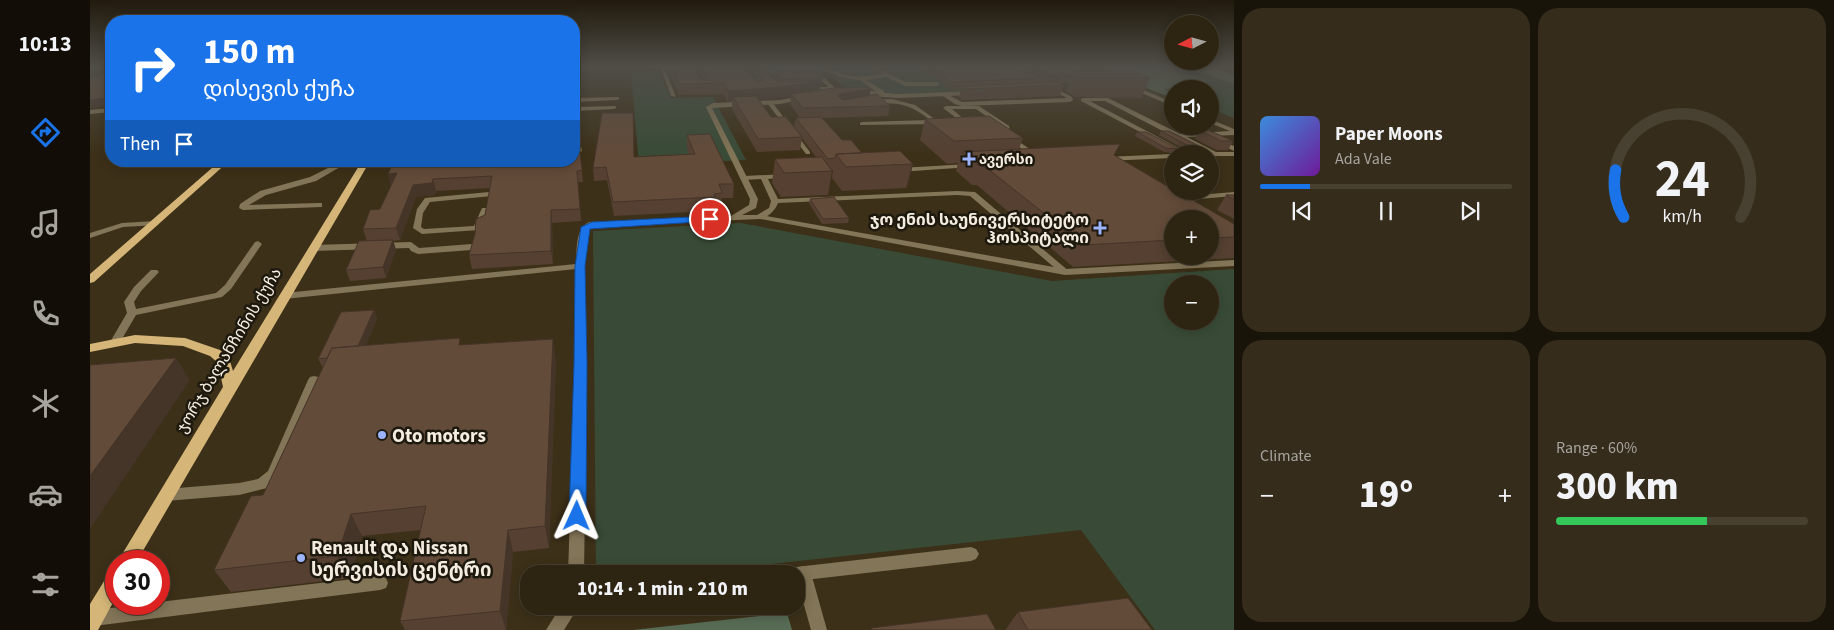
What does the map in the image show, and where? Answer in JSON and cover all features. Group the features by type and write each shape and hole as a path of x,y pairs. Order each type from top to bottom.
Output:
{"main road":[{"path":"90,280 217,167"},
{"name":"ჯორჯ ბალანჩინის ქუჩა","path":"134,550 363,167"},
{"path":"90,348 135,339 185,342 215,353 224,361 230,387"},
{"path":"92,621 105,598"}],"street":[{"path":"947,96 962,104 1070,100 1067,96"},
{"path":"1076,96 1169,145"},
{"path":"730,218 753,206 754,199 709,107 713,105 770,103 807,97"},
{"path":"580,100 617,98"},
{"path":"1083,100 1106,99 1164,128"},
{"path":"862,124 938,122 918,107 906,102 889,100 870,103"},
{"path":"770,103 808,153"},
{"path":"580,109 614,107"},
{"path":"970,127 957,125 962,120 946,108 977,107 1007,127 1008,137"},
{"path":"90,112 105,111"},
{"path":"1219,124 1234,132"},
{"path":"1146,133 1164,132"},
{"path":"1219,134 1234,132"},
{"path":"999,134 1008,137 1046,162 1027,163"},
{"path":"1178,136 1206,135 1234,149"},
{"path":"1178,136 1195,145"},
{"path":"1219,154 1234,154"},
{"path":"1094,160 1164,156"},
{"path":"887,171 981,166"},
{"path":"320,205 243,208 243,206 258,195 314,179 335,167"},
{"path":"744,178 792,176"},
{"path":"760,217 772,209 775,201 763,177"},
{"path":"484,210 479,226 476,228 422,232 417,228 419,213 424,203 428,200 489,194"},
{"path":"775,201 972,194 1065,272"},
{"path":"1191,209 1179,201 1186,198 1234,194"},
{"path":"576,565 581,364 580,266 583,233 586,227 592,224 760,217 1065,272 1234,263"},
{"path":"90,236 122,225 155,223"},
{"path":"132,313 219,295 228,287 258,244"},
{"path":"313,248 411,245 414,249 418,250 472,247"},
{"path":"284,296 580,266"},
{"path":"115,342 132,313 129,302 137,289 154,272"},
{"path":"166,495 239,489 262,484 272,474 314,380"},
{"path":"805,572 971,554"},
{"path":"92,621 380,583"},
{"path":"805,590 819,630"},
{"path":"554,630 565,615"}],"green space":[{"path":"633,96 713,97 746,160 639,165"},
{"path":"1219,96 1234,96 1234,118 1219,112"},
{"path":"741,223 1052,281 1234,269 1234,630 1155,630 1081,530 763,565 596,565 593,231"},
{"path":"769,615 788,615 792,630 633,630"}],"building":[{"path":"90,96 105,96 105,98 90,100"},
{"path":"756,96 771,117 786,117 802,137 758,139 733,97"},
{"path":"793,96 838,96 843,100 863,96 880,96 890,106 803,108"},
{"path":"602,113 633,113 634,157 695,154 687,135 710,134 734,184 719,184 722,193 714,194 715,197 613,202 606,167 593,168"},
{"path":"989,116 1023,138 954,141 925,119"},
{"path":"821,117 842,140 851,140 862,153 836,154 835,158 828,159 796,118"},
{"path":"1137,132 1146,132 1171,145 1164,145 1164,147"},
{"path":"1168,135 1177,135 1197,145 1187,145"},
{"path":"1209,135 1219,135 1233,141 1221,141"},
{"path":"1120,144 1114,155 1164,184 1164,200 1193,200 1210,210 1164,210 1164,240 1084,245 983,165 978,165 962,152"},
{"path":"900,151 913,164 846,167 836,154"},
{"path":"580,152 582,170 577,171 580,209 551,210 551,251 469,255 475,234 476,219 485,215 492,176 433,179 432,183 413,185 396,228 363,229 370,210 380,209 397,173 388,174 391,167 580,167"},
{"path":"822,157 832,171 784,173 775,159"},
{"path":"1226,195 1234,195 1234,200"},
{"path":"834,197 849,218 823,219 810,199"},
{"path":"1219,215 1234,224 1234,237 1219,238"},
{"path":"393,240 383,267 346,270 359,241"},
{"path":"374,310 358,346 332,348 327,358 318,359 341,312"},
{"path":"460,338 459,345 553,339 545,526 508,530 500,611 400,621 426,506 351,514 337,556 214,570 251,496 263,495 332,348"},
{"path":"176,358 90,476 90,365"},
{"path":"1128,598 1152,630 1028,630 1018,612"},
{"path":"987,614 996,630 872,630 871,628"}],"place":[{"name":"ავერსი","path":"969,159"},
{"name":"ჯო ენის საუნივერსიტეტო ჰოსპიტალი","path":"1100,228"},
{"name":"Oto motors","path":"382,435"},
{"name":"Renault და Nissan სერვისის ცენტრი","path":"301,558"}],"route":[{"path":"577,516 581,364 580,266 583,233 586,227 592,224 710,219"}]}
